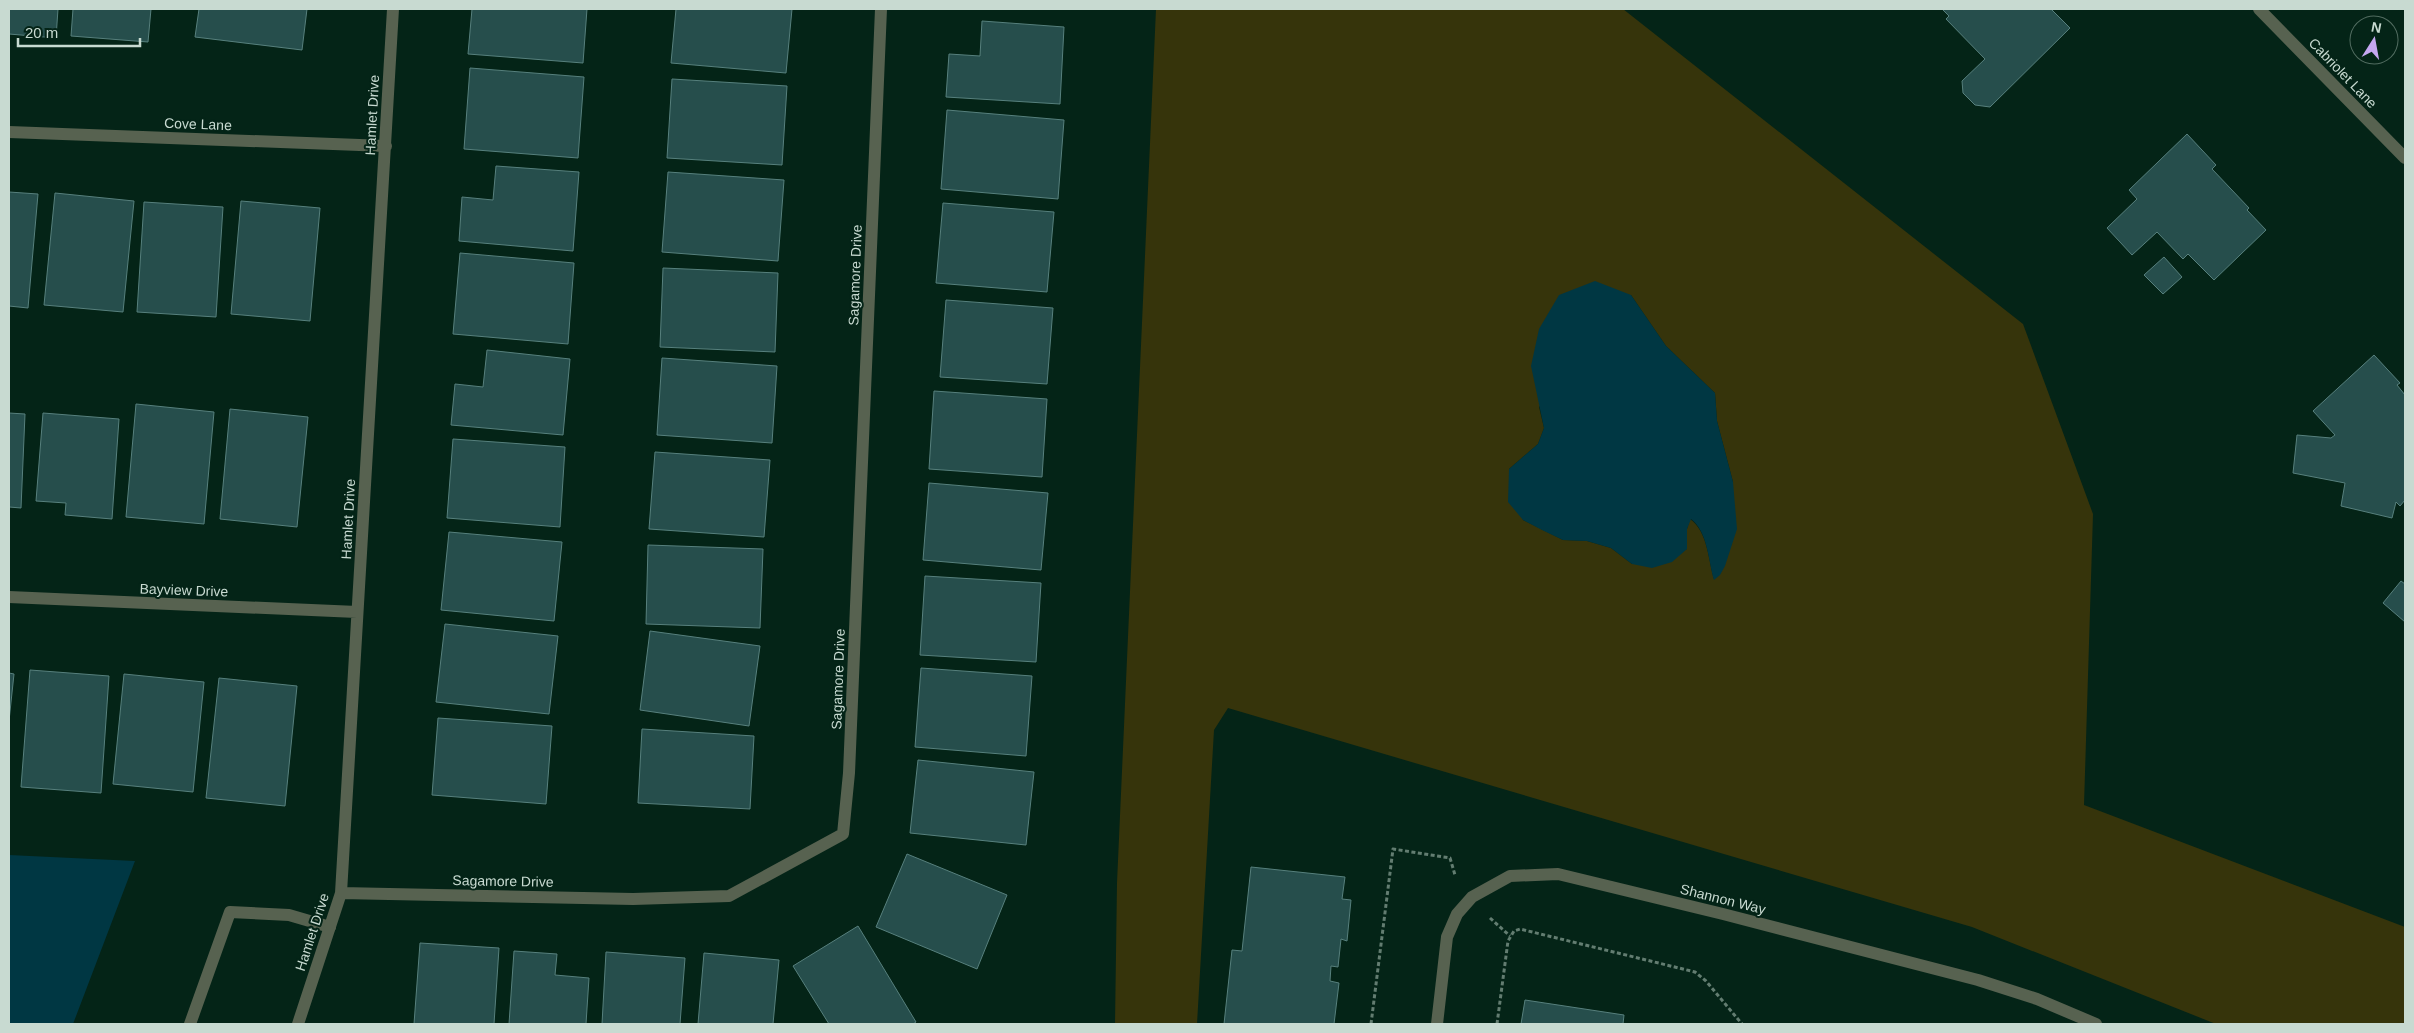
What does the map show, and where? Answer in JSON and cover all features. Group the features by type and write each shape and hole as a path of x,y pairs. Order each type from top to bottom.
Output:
{"street":[{"name":"Hamlet Drive","path":"298,1024 341,893 393,9"},
{"name":"Sagamore Drive","path":"341,893 632,899 729,896 843,834 849,773 881,9"},
{"name":"Cabriolet Lane","path":"2259,9 2405,158"},
{"name":"Cove Lane","path":"9,132 386,146"},
{"name":"Bayview Drive","path":"9,597 358,612"},
{"name":"Shannon Way","path":"1436,1024 1448,937 1457,914 1472,897 1510,876 1558,874 1723,914 1978,980 2037,999 2096,1024"},
{"path":"190,1024 230,912 289,915 330,927"}],"path":[{"path":"1371,1024 1392,849 1450,858 1454,874 1488,916 1510,936"},
{"path":"1497,1024 1506,950 1510,936 1514,931 1520,929 1695,972 1706,981 1742,1024"}],"shaded area":[{"path":"1156,9 1623,9 2023,324 2093,514 2084,805 2405,927 2405,1024 2216,1024 1972,927 1228,708 1214,730 1197,1024 1115,1024 1117,883","holes":["1631,295 1666,346 1715,393 1717,421 1733,482 1714,579 1704,538 1696,524 1690,519 1687,529 1687,549 1632,564 1611,548 1587,541 1563,540 1523,520 1509,469 1538,444 1544,428 1539,407"]}],"water":[{"path":"1595,281 1631,295 1666,346 1715,393 1717,421 1733,482 1737,529 1725,566 1720,575 1714,580 1707,547 1701,531 1691,519 1687,529 1687,549 1672,562 1652,568 1632,564 1611,548 1587,541 1563,540 1523,520 1508,502 1509,469 1538,444 1544,428 1531,366 1539,329 1559,295"},
{"path":"9,855 135,861 73,1024 9,1024"}],"building":[{"path":"9,9 58,9 56,38 9,34"},
{"path":"73,9 151,9 148,42 71,36"},
{"path":"199,9 307,9 302,50 195,37"},
{"path":"472,9 587,9 583,63 468,54"},
{"path":"676,9 792,9 786,73 671,63"},
{"path":"1942,9 2051,9 2070,28 1990,107 1975,105 1963,93 1962,81 1985,59 1946,19 1949,16"},
{"path":"982,21 1064,27 1060,104 946,97 949,54 980,56"},
{"path":"470,68 584,77 578,158 464,149"},
{"path":"672,79 787,86 782,165 667,158"},
{"path":"947,110 1064,120 1058,199 941,189"},
{"path":"2187,134 2216,165 2212,169 2249,208 2247,210 2266,230 2214,280 2188,254 2183,259 2157,232 2132,255 2107,228 2137,199 2129,190"},
{"path":"496,166 579,172 573,251 459,241 462,197 493,200"},
{"path":"668,172 784,180 778,261 662,252"},
{"path":"9,192 38,194 28,308 9,306"},
{"path":"55,193 134,201 123,312 44,305"},
{"path":"241,201 320,208 310,321 231,314"},
{"path":"144,202 223,207 216,317 137,312"},
{"path":"943,203 1054,212 1047,292 936,283"},
{"path":"460,253 574,263 568,344 453,334"},
{"path":"2164,257 2182,277 2163,294 2144,275"},
{"path":"663,268 778,273 775,352 660,347"},
{"path":"946,300 1053,308 1047,384 940,377"},
{"path":"487,350 570,359 563,435 451,425 455,384 483,387"},
{"path":"2374,355 2400,383 2397,385 2405,395 2405,500 2400,506 2396,502 2392,518 2341,506 2345,483 2293,473 2297,435 2331,438 2335,435 2313,411"},
{"path":"662,358 777,366 772,443 657,435"},
{"path":"934,391 1047,399 1042,477 929,469"},
{"path":"136,404 214,412 204,524 126,517"},
{"path":"230,409 308,417 297,527 220,519"},
{"path":"9,413 25,414 21,508 9,507"},
{"path":"43,413 119,419 112,519 65,515 66,503 36,501"},
{"path":"453,439 565,447 560,527 447,518"},
{"path":"655,452 770,460 764,537 649,529"},
{"path":"929,483 1048,493 1041,570 923,560"},
{"path":"449,532 562,542 554,621 441,610"},
{"path":"648,545 763,549 760,628 646,624"},
{"path":"925,576 1041,583 1036,662 920,655"},
{"path":"2401,581 2405,584 2405,622 2383,603"},
{"path":"445,624 558,636 549,714 436,702"},
{"path":"650,631 760,646 749,726 640,710"},
{"path":"921,668 1032,676 1026,756 915,747"},
{"path":"30,670 109,676 101,793 21,787"},
{"path":"9,673 14,674 9,721"},
{"path":"124,674 204,682 193,792 113,784"},
{"path":"219,678 297,686 285,806 206,798"},
{"path":"438,718 552,726 546,804 432,795"},
{"path":"642,729 754,736 750,809 638,803"},
{"path":"918,760 1034,772 1026,845 910,833"},
{"path":"907,854 1007,895 977,969 876,927"},
{"path":"1251,867 1345,877 1342,899 1351,900 1347,941 1341,939 1338,967 1331,966 1330,981 1339,983 1334,1024 1224,1024 1232,950 1242,951"},
{"path":"858,926 916,1022 913,1024 829,1024 793,966"},
{"path":"420,943 499,948 494,1024 414,1024"},
{"path":"514,951 557,954 555,975 589,978 586,1024 509,1024"},
{"path":"606,952 685,958 680,1024 602,1024"},
{"path":"704,953 779,960 773,1024 698,1024"},
{"path":"1525,1000 1624,1015 1623,1024 1521,1024"}]}
